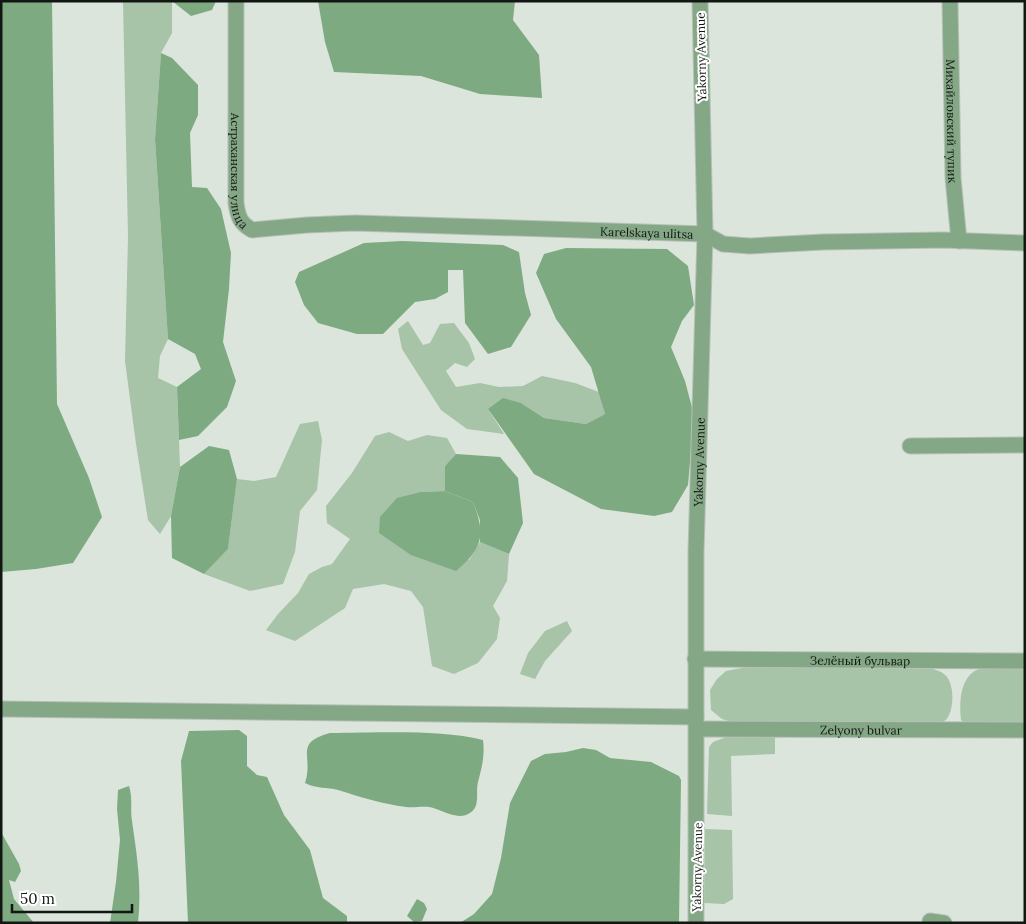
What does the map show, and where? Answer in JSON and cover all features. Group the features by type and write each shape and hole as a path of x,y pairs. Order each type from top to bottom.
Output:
{"street":[{"name":"Астраханская улица","path":"236,1 236,203 239,219 252,230 355,223"},
{"name":"Yakorny Avenue","path":"696,923 696,552 705,234 700,1"},
{"name":"Михайловский тупик","path":"950,1 953,178 959,241"},
{"name":"Karelskaya ulitsa","path":"355,223 705,234 723,244 750,246 823,242 959,241 1025,243"},
{"path":"910,446 1025,445"},
{"name":"Зелёный бульвар","path":"695,659 1025,661"},
{"name":"Zelyony bulvar","path":"1,709 1025,730"},
{"path":"930,923 930,921 944,923"}],"shaded area":[{"path":"1,1 52,1 57,404 89,478 102,517 73,563 1,572"},
{"path":"123,1 172,1 172,33 161,53 155,139 168,339 160,356 158,378 177,387 180,467 171,516 160,534 148,520 125,361 128,236"},
{"path":"172,1 216,1 212,10 191,16"},
{"path":"318,1 515,1 513,20 539,55 542,98 480,94 421,76 334,72 325,42"},
{"path":"161,53 172,58 198,85 198,115 190,133 192,187 207,188 221,209 231,253 223,342 236,381 227,407 198,436 179,440 177,387 201,369 195,354 168,339 155,139"},
{"path":"402,241 503,245 519,252 525,293 531,315 511,347 488,354 465,323 463,270 448,270 448,292 435,299 415,302 383,334 357,334 318,323 304,305 295,282 299,272 364,243"},
{"path":"566,248 667,249 688,266 694,305 682,321 671,347 685,381 694,415 688,485 672,512 654,516 601,509 534,474 488,409 503,398 521,403 544,418 586,424 605,414 591,367 556,319 536,273 544,254"},
{"path":"408,321 423,345 430,343 440,324 454,323 469,343 475,359 467,367 455,363 446,371 456,387 480,383 499,387 523,386 542,376 575,383 599,392 605,414 586,424 544,418 521,403 488,409 504,434 467,429 441,410 402,349 398,329"},
{"path":"318,421 322,440 317,490 300,511 295,552 283,584 250,591 204,574 228,549 237,479 254,481 276,477 300,424"},
{"path":"389,432 408,441 427,435 447,438 456,454 445,466 445,491 421,492 469,560 480,542 509,554 507,581 493,606 500,618 497,639 478,663 454,674 432,666 423,607 411,591 384,584 353,589 345,608 295,641 266,630 298,593 309,574 332,564 350,539 327,523 326,506 352,473 375,436"},
{"path":"209,446 229,450 237,479 228,549 204,574 172,558 171,516 180,467"},
{"path":"456,454 500,457 518,478 523,523 509,554 480,542 480,520 473,502 445,491 445,466"},
{"path":"445,491 473,502 480,523 480,540 477,548 456,571 411,555 379,533 380,517 397,498 421,492"},
{"path":"567,621 572,631 545,661 535,679 520,674 528,653 545,631"},
{"path":"752,666 933,669 944,674 951,686 950,713 944,721 938,724 729,721 722,719 711,710 710,690 717,679 726,671"},
{"path":"979,669 1025,669 1025,724 965,723 961,720 960,705 964,683 973,672"},
{"path":"239,730 247,736 247,766 257,775 267,777 284,815 310,850 323,898 347,916 347,923 188,923 181,761 189,731"},
{"path":"330,733 427,733 483,740 483,761 474,809 466,815 457,816 429,807 389,804 305,783 308,765 308,746 312,741"},
{"path":"729,736 775,736 775,754 731,756 732,816 707,814 709,747 713,742"},
{"path":"583,748 596,750 610,758 651,762 679,776 681,780 679,923 460,923 474,914 492,894 501,858 510,803 531,761 545,754"},
{"path":"129,786 138,871 138,923 110,923 120,840 117,809 118,790"},
{"path":"705,829 732,830 733,899 724,904 704,903"},
{"path":"1,832 21,871 15,882 9,880 14,899 34,923 1,923"},
{"path":"417,899 424,903 427,909 422,921 414,922 407,916"}]}
